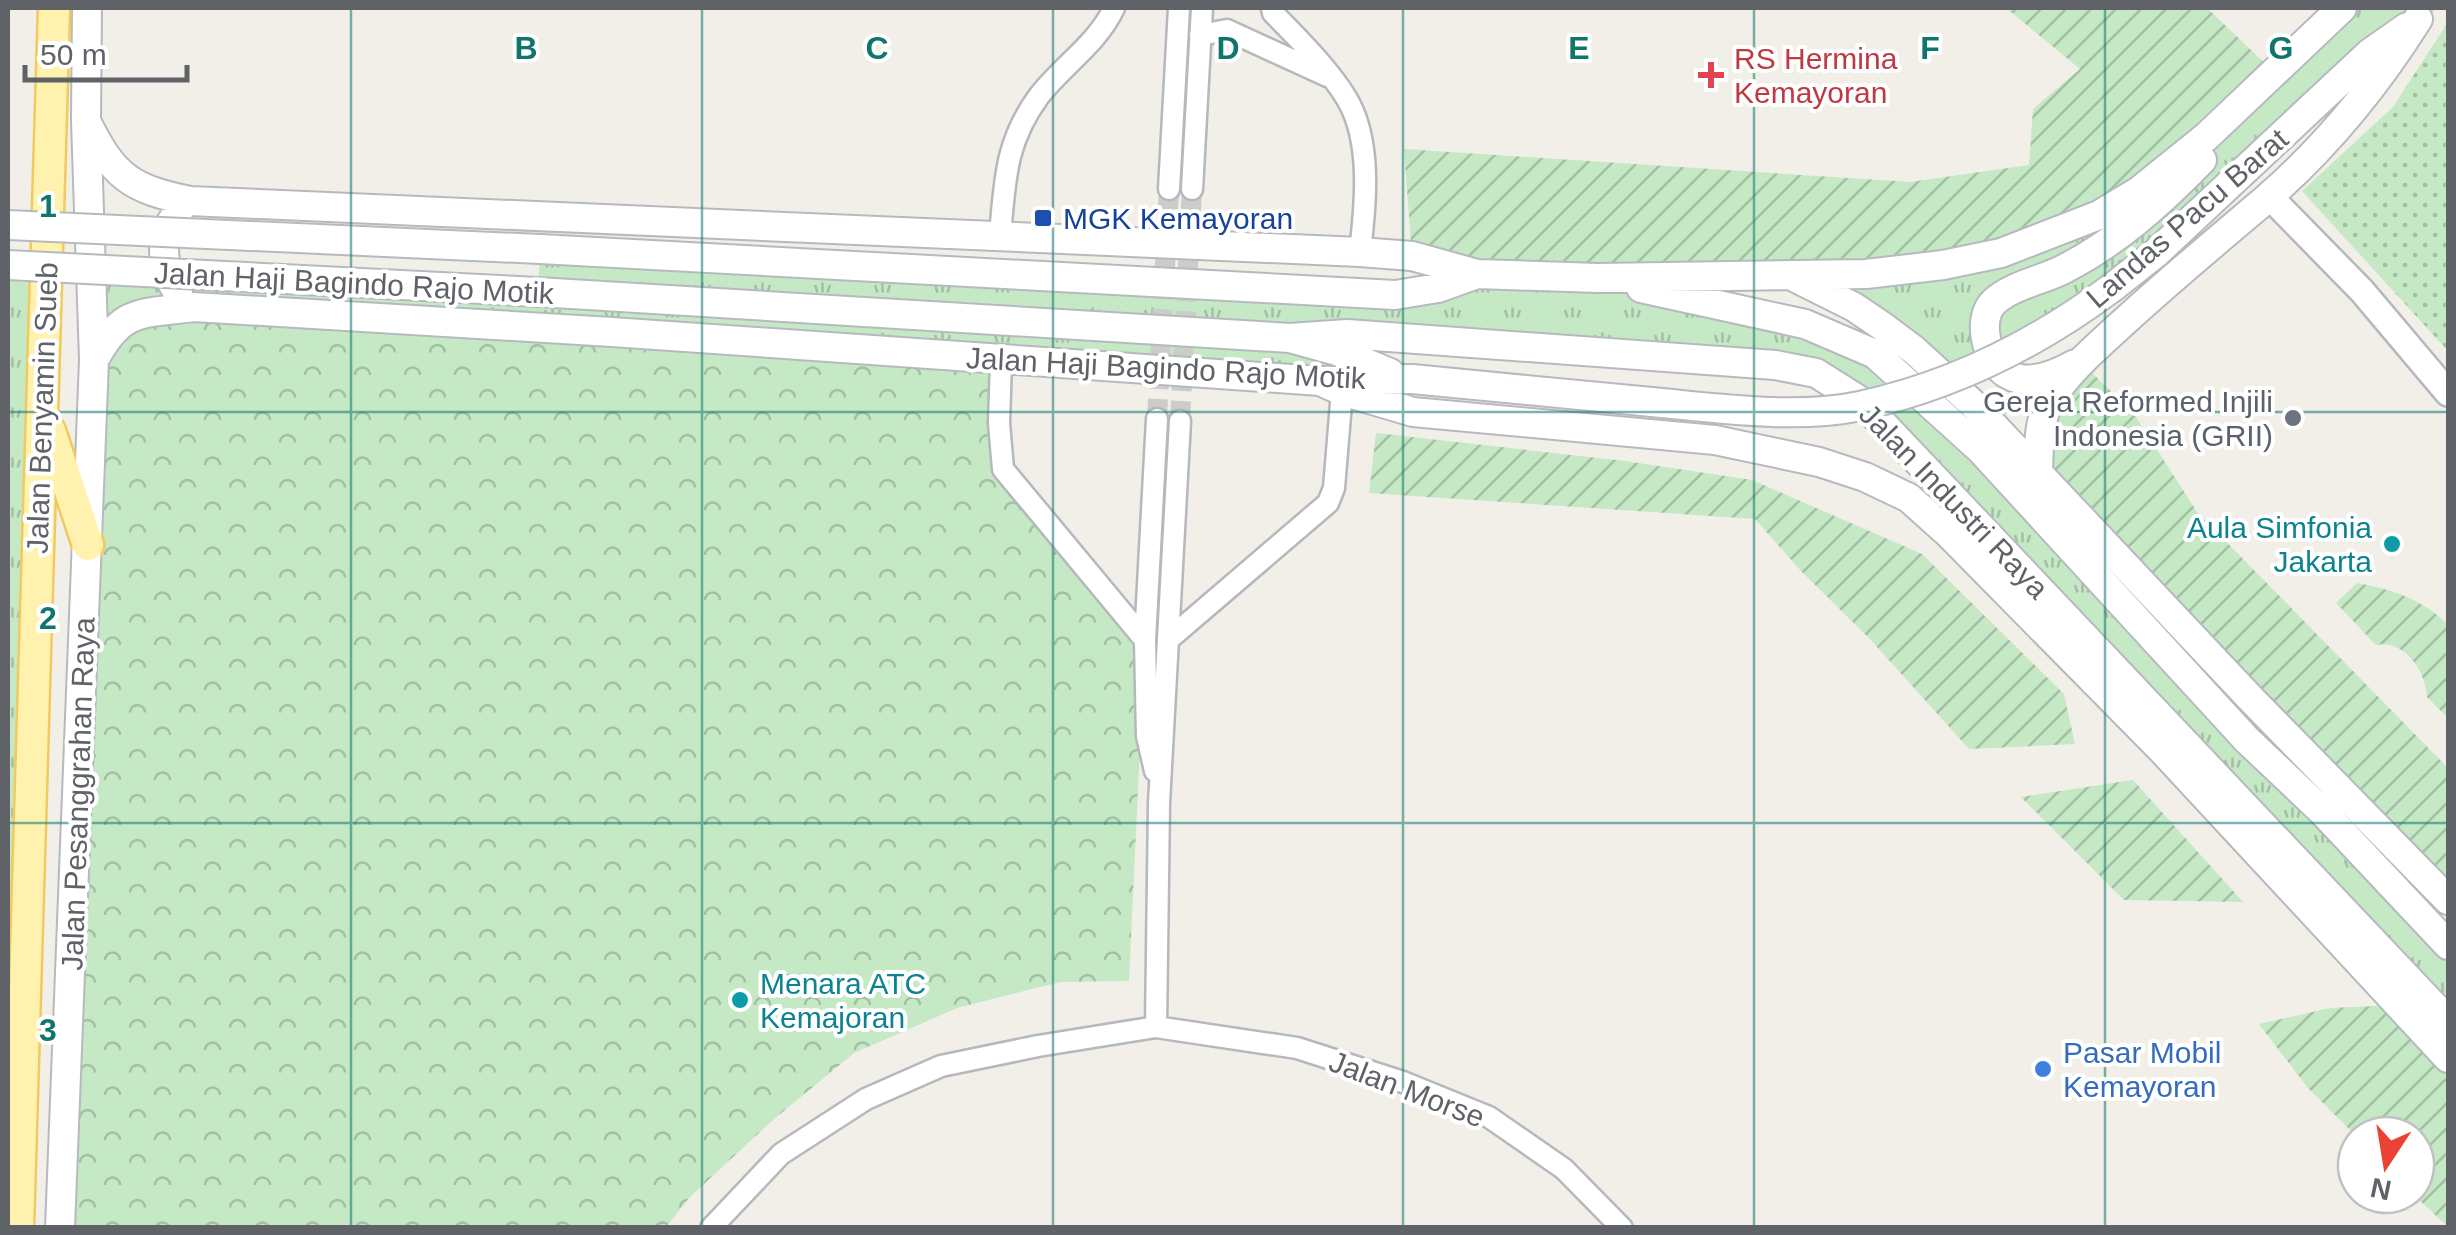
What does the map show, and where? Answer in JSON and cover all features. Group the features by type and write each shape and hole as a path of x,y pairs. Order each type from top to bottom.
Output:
{"main road":[{"name":"Jalan Benyamin Sueb","path":"18,1228 54,8"},
{"name":"Jalan Benyamin Sueb","path":"88,8 86,121 94,360"},
{"name":"Jalan Haji Bagindo Rajo Motik","path":"86,121 108,163 127,178 150,193 190,200 1360,252 1412,256 1477,274 1598,278 1866,274 2001,253 2100,215 2139,191 2244,101 2342,8"},
{"path":"2038,471 2040,424 2050,399 2080,362 2184,267 2270,196 2338,127 2388,66 2424,13"},
{"name":"Landas Pacu Barat","path":"1406,378 1709,408 1790,410 1860,406 1924,387 2041,337 2100,296 2156,253 2370,53 2424,13"},
{"path":"2080,362 2057,374 2034,378 2009,376 1999,368 1989,349 1986,313 1994,302 2065,269 2145,215 2228,134 2244,101"},
{"path":"190,200 172,219 164,255 175,290 194,307"},
{"name":"Jalan Haji Bagindo Rajo Motik","path":"8,224 1395,295 1438,288 1477,274"},
{"name":"Jalan Haji Bagindo Rajo Motik","path":"8,264 741,303 1290,338 1337,351 1406,378"},
{"path":"1789,274 1854,307 1914,350 2038,471 2253,701 2448,900"},
{"name":"Jalan Industri Raya","path":"1598,278 1805,324 1875,354 1980,449 2247,740 2322,811 2448,945"},
{"path":"612,332 741,303"},
{"name":"Jalan Haji Bagindo Rajo Motik","path":"94,360 108,334 128,318 194,307 612,332 1331,386 1406,378"},
{"name":"Jalan Industri Raya","path":"1290,338 1348,334 1721,360 1816,373 1862,402 2267,848 2448,1058"},
{"name":"Jalan Pesanggrahan Raya","path":"60,1228 94,360"},
{"name":"Jalan Industri Raya","path":"1331,386 1412,412 1715,440 1819,462 1866,477 1909,498 1948,532 2164,752 2448,1021"},
{"path":"42,409 88,545"},
{"path":"2322,811 2326,772"}],"street":[{"path":"1000,235 1008,154 1039,97 1105,26 1114,8"},
{"path":"1170,189 1179,8"},
{"path":"1192,189 1202,8"},
{"path":"1272,8 1310,50 1353,110 1362,151 1364,215 1360,252"},
{"path":"1200,34 1227,30 1329,76"},
{"path":"2270,196 2362,291 2448,393"},
{"path":"1000,361 1003,469 1146,640"},
{"path":"1168,640 1328,503 1334,488 1331,386"},
{"path":"1157,419 1146,640 1146,736 1160,791"},
{"path":"1156,1027 1160,791 1180,421"},
{"name":"Jalan Morse","path":"711,1228 782,1154 881,1092 940,1066 1156,1027 1297,1048 1403,1082 1489,1117 1564,1169 1622,1228"}],"green space":[{"path":"2006,8 2207,8 2274,72 2139,191 2001,253 1598,278 1412,256 1404,149 1910,182 2029,165 2033,109 2080,69"},
{"path":"2342,8 2437,8 2076,314 1946,379 1789,274 2001,253"},
{"path":"2448,22 2448,351 2302,191 2393,107"},
{"path":"540,249 1395,295 1484,274 1598,278 1875,354 2448,944 2448,1021 1816,373 1348,334 1400,378 108,334 90,269 538,292"},
{"path":"8,265 48,267 8,1227"},
{"path":"144,313 1001,361 1003,469 1145,640 1129,981 1060,982 957,1008 854,1053 774,1119 690,1197 666,1227 74,1228 94,360"},
{"path":"2080,361 2134,414 2197,512 2448,768 2448,904 2038,471 2040,431"},
{"path":"1376,433 1625,461 1752,480 1922,554 2064,694 2075,744 1969,749 1755,519 1369,493"},
{"path":"2357,583 2407,597 2448,625 2448,718 2427,697 2423,677 2412,659 2396,647 2376,645 2336,603"},
{"path":"2133,780 2243,902 2124,900 2021,797"},
{"path":"2397,1005 2448,1059 2448,1227 2435,1215 2436,1115 2336,1116 2308,1088 2259,1024 2330,1008"}],"tunnel":[{"path":"1157,419 1169,189"},
{"path":"1180,421 1192,189"}],"place":[{"name":"RS Hermina Kemayoran","path":"1711,75"},
{"name":"MGK Kemayoran","path":"1043,218"},
{"name":"Gereja Reformed Injili Indonesia (GRII)","path":"2293,418"},
{"name":"Aula Simfonia Jakarta","path":"2392,544"},
{"name":"Menara ATC Kemajoran","path":"740,1000"},
{"name":"Pasar Mobil Kemayoran","path":"2043,1069"}]}
